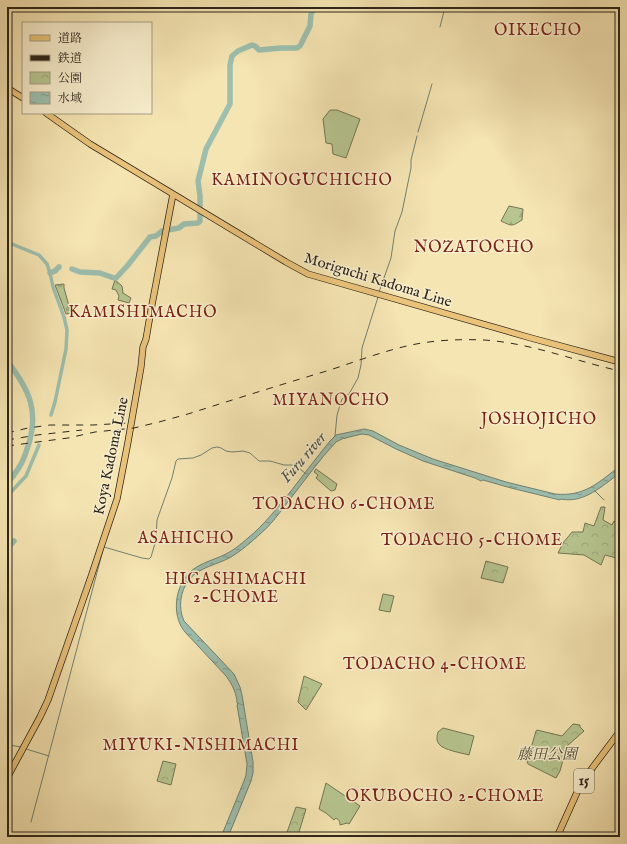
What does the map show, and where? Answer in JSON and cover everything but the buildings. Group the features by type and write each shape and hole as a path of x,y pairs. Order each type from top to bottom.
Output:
{"main road":[{"path":"7,88 22,97"},
{"name":"Moriguchi Kadoma Line","path":"47,114 90,144 308,274 620,362"},
{"name":"Koya Kadoma Line","path":"7,778 48,700 115,505 128,442 143,347 146,339 173,194"},
{"name":"15","path":"557,837 579,788 620,731"}],"green space":[{"path":"330,110 337,110 360,119 346,158 333,154 332,144 326,143 323,119"},
{"path":"509,206 523,209 522,220 513,225 501,221"},
{"path":"115,280 122,286 123,293 131,298 129,303 118,300 119,296 116,290 112,289"},
{"path":"64,284 71,313 66,314 55,285"},
{"path":"316,469 337,484 335,490 331,491 316,478 318,475 314,472"},
{"path":"601,507 605,507 603,520 612,525 614,521 620,525 620,559 605,555 601,565 584,555 558,553 563,543 572,532 583,532 585,523 594,526"},
{"path":"486,561 508,567 503,583 481,578"},
{"path":"383,594 394,596 390,612 379,610"},
{"path":"304,676 322,684 306,710 298,702"},
{"name":"藤田公園","path":"573,724 580,725 584,731 567,746 560,771 556,778 528,764 527,762 537,730 562,736"},
{"path":"443,728 474,736 469,755 448,750 438,743 438,732"},
{"path":"163,761 176,764 171,785 157,781"},
{"path":"326,783 360,806 349,824 347,823 340,825 340,822 336,818 334,820 319,809"},
{"path":"296,807 306,809 299,832 297,834 286,835"}],"water":[{"path":"364,429 373,431 399,445 433,459 506,482 555,494 574,493 590,488 620,466 620,473 600,488 585,496 578,499 560,500 483,480 481,481 423,461 369,435 362,434 344,438 336,442 267,528 235,555 198,572 186,584 182,594 181,611 184,621 234,674 240,687 253,762 251,781 228,837 221,837 246,775 247,764 238,704 234,689 226,676 185,632 178,620 176,605 181,584 193,569 232,551 260,527 281,504 336,435"}],"waterway":[{"path":"200,208 198,181 206,149 230,104 230,65 232,56 238,51 252,45 259,50 297,48 300,46 310,26 311,14 315,7"},
{"path":"440,27 445,7"},
{"path":"418,132 432,84"},
{"path":"379,292 391,258 395,231 402,212 411,168 411,160 417,136"},
{"path":"72,269 80,272 100,273 116,278 150,237 156,236 162,231 179,228 184,224 198,223 200,221 200,214"},
{"path":"7,242 39,255 47,264 53,287 64,317 67,330 66,349 51,415"},
{"path":"50,273 59,267"},
{"name":"Furu river","path":"335,436 337,415 342,399 349,394 358,378 361,365 362,348 378,297"},
{"path":"7,361 22,382 27,392 33,424 31,436 23,459 16,473 7,483"},
{"path":"7,498 26,476 39,445"},
{"name":"Furu river","path":"104,547 142,558 149,559 151,557 156,540 157,520 172,478 176,461 178,459 193,458 217,447 226,451 243,451 250,453 259,461 270,461 284,465 295,465 305,473"},
{"path":"595,491 604,500"},
{"path":"7,549 14,541"},
{"path":"31,822 103,550"},
{"path":"7,752 9,745 21,747"},
{"path":"26,749 49,756"}],"railway":[{"path":"7,446 68,438 95,432 134,428 159,422 330,370 370,356 411,345 429,342 448,340 484,340 501,342 536,348 620,371"},
{"path":"7,433 50,425 128,423"},
{"path":"7,440 82,430"}],"district":[{"name":"OIKECHO","path":"538,31"},
{"name":"KAMINOGUCHICHO","path":"302,181"},
{"name":"NOZATOCHO","path":"474,248"},
{"name":"KAMISHIMACHO","path":"143,313"},
{"name":"MIYANOCHO","path":"331,401"},
{"name":"JOSHOJICHO","path":"539,420"},
{"name":"TODACHO 6-CHOME","path":"344,505"},
{"name":"ASAHICHO","path":"186,539"},
{"name":"TODACHO 5-CHOME","path":"472,541"},
{"name":"HIGASHIMACHI 2-CHOME","path":"236,589"},
{"name":"TODACHO 4-CHOME","path":"435,665"},
{"name":"MIYUKI-NISHIMACHI","path":"201,746"},
{"name":"OKUBOCHO 2-CHOME","path":"445,797"}]}
